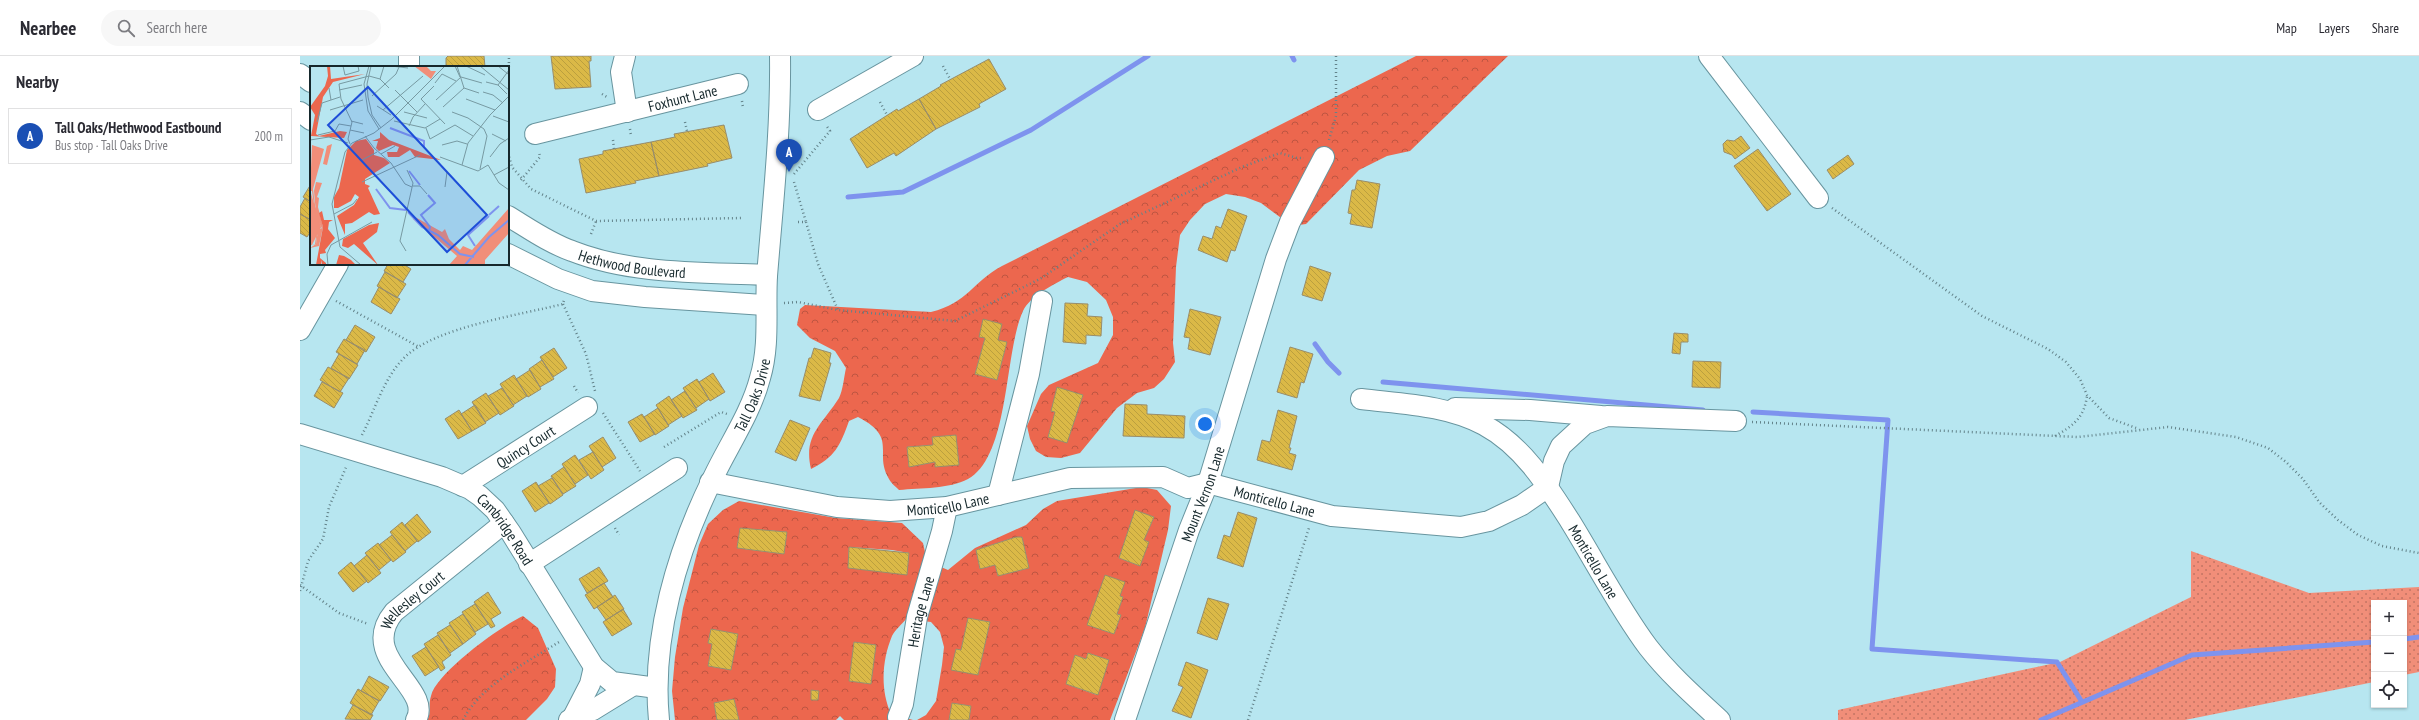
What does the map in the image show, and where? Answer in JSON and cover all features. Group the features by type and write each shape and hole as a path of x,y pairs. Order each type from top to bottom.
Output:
{"street":[{"name":"Foxhunt Lane","path":"625,56 621,72 626,112"},
{"name":"Tall Oaks Drive","path":"659,720 657,688 666,612 674,578 710,482 760,379 766,343 765,305 781,104 780,56"},
{"path":"818,110 913,56"},
{"path":"1709,56 1818,198"},
{"path":"300,74 310,81"},
{"name":"Foxhunt Lane","path":"535,134 738,84"},
{"path":"300,112 310,119"},
{"name":"Mount Vernon Lane","path":"1125,720 1189,530 1208,482 1276,259 1290,222 1324,157"},
{"name":"Hethwood Boulevard","path":"509,217 542,237 571,251 614,264 671,271 767,275"},
{"name":"Hethwood Boulevard","path":"509,254 558,279 592,291 645,297 765,305"},
{"path":"300,330 337,265"},
{"path":"998,495 1029,374 1042,301"},
{"path":"1361,399 1433,408 1530,410 1607,416 1736,421"},
{"name":"Quincy Court","path":"463,486 595,404"},
{"path":"1433,408 1468,418 1502,437 1521,453 1548,488"},
{"path":"1548,488 1554,461 1561,446 1585,424 1607,416"},
{"name":"Cambridge Road","path":"300,434 442,477 463,486 487,502 504,523 594,667 612,682 632,686 657,688"},
{"path":"529,564 677,468"},
{"name":"Monticello Lane","path":"710,482 859,509 913,510 947,506 1070,478 1163,477 1188,488 1208,482 1332,516 1461,527 1489,521 1522,505 1548,488 1648,646 1670,673 1720,720"},
{"name":"Heritage Lane","path":"898,718 903,704 917,617 942,530 947,506"},
{"name":"Wellesley Court","path":"416,720 418,707 416,699 384,648 383,633 386,624 394,612 504,523"},
{"path":"571,719 590,684 594,667"},
{"path":"571,719 593,710 632,686"}],"path":[{"path":"509,56 509,66"},
{"path":"798,302 838,310 955,321 1040,279 1120,224 1242,167 1280,153 1297,158 1324,157 1336,116 1336,56"},
{"path":"943,66 950,79"},
{"path":"880,102 887,115"},
{"path":"685,122 687,131"},
{"path":"830,131 793,175 818,264 838,310"},
{"path":"613,140 614,149"},
{"path":"509,156 512,166 521,180 531,189 596,221 742,218"},
{"path":"521,180 540,157"},
{"path":"1818,198 1982,316 2048,349 2066,362 2080,379 2087,395 2109,418 2141,430"},
{"path":"591,234 596,221"},
{"path":"798,222 806,222"},
{"path":"565,297 563,304 586,354 595,404 637,467"},
{"path":"332,299 419,347"},
{"path":"360,439 394,370 404,358 419,347 460,330 563,304"},
{"path":"2054,436 2073,426 2086,406 2087,395"},
{"path":"664,447 721,412"},
{"path":"1736,421 1880,429 2078,437 2168,427 2236,437 2268,448 2303,479 2319,502 2338,520 2358,535 2382,546 2419,552"},
{"path":"300,591 308,560 323,538 329,507 348,463"},
{"path":"1248,720 1310,524"},
{"path":"301,585 339,613 372,626"},
{"path":"463,720 467,712 487,691 561,640"}],"shaded area":[{"path":"2191,551 2309,593 2419,587 2419,672 2407,674 2407,600 2371,600 2371,683 2185,720 1838,720 1838,710 2060,662 2191,597"}],"green space":[{"path":"1416,56 1508,56 1410,151 1387,156 1359,170 1306,224 1292,226 1261,203 1245,197 1226,194 1205,204 1190,220 1180,235 1176,267 1173,343 1175,362 1164,379 1154,388 1137,393 1117,408 1080,453 1061,458 1046,457 1036,451 1030,439 1027,426 1041,394 1049,385 1098,363 1113,335 1113,317 1106,300 1087,282 1068,277 1037,295 1031,300 1023,311 1012,351 999,427 992,449 982,467 968,479 952,485 899,490 892,483 885,470 882,439 878,432 858,417 849,421 836,450 826,460 811,469 809,457 812,439 821,423 839,398 846,368 835,351 810,338 797,325 800,309 805,305 931,312 943,308 962,298 983,279 1002,266","holes":["985,338 1007,342 997,380 975,374","1057,388 1083,395 1067,442 1048,437 1055,412 1051,411","956,435 959,464 936,467 935,462 909,467 907,447 933,445 933,437"]},
{"path":"1142,487 1157,490 1171,506 1168,530 1145,628 1110,720 969,720 971,706 952,703 949,720 917,720 926,715 936,701 944,647 940,632 931,622 906,619 893,634 889,645 884,665 884,685 887,705 891,714 913,720 844,720 840,716 836,720 739,720 734,699 714,703 717,720 675,720 672,691 675,657 683,608 699,545 708,524 723,510 739,501 836,518 902,523 923,543 927,561 948,570 975,548 1026,525 1043,509 1057,501","holes":["1135,511 1154,517 1144,540 1140,566 1119,558","740,528 787,532 784,554 737,548","1016,537 1022,537 1029,568 998,576 995,565 980,569 976,550","849,547 892,550 909,553 907,574 848,568","1120,596 1123,597 1117,614 1121,615 1114,634 1088,625","968,618 990,622 978,675 952,669 956,649 961,650","711,629 737,634 731,670 708,666 712,644 708,643","854,642 876,645 871,684 849,681","1088,653 1109,660 1097,695 1066,684 1075,655 1086,659"]},
{"path":"523,616 538,628 556,669 555,687 547,699 526,720 427,720 431,696 435,686 444,675 471,651 500,629"}],"building":[{"path":"448,56 484,56 485,66 446,66 446,58"},
{"path":"551,56 591,56 591,61 589,61 591,87 555,89"},
{"path":"989,59 1006,89 979,104 980,107 936,129 919,99 941,86 940,85"},
{"path":"919,99 936,129 896,156 894,153 867,168 850,139 897,109 898,111"},
{"path":"724,125 732,158 707,164 708,166 659,176 651,142 675,137 674,134"},
{"path":"1741,136 1750,148 1735,159 1732,155 1724,152 1723,144 1727,140 1734,141"},
{"path":"651,142 659,176 635,181 636,183 586,193 579,159 603,154 603,151"},
{"path":"1758,149 1791,194 1767,211 1734,166"},
{"path":"1848,155 1854,164 1833,179 1827,170"},
{"path":"1357,180 1380,184 1372,228 1350,224 1352,214 1348,213 1352,190 1355,190"},
{"path":"310,186 310,201 303,197"},
{"path":"305,198 310,201 310,219 300,214 300,207"},
{"path":"1228,209 1247,216 1235,251 1231,250 1227,262 1198,250 1203,236 1212,239 1216,226 1221,228"},
{"path":"300,214 310,219 310,232 307,237 300,233"},
{"path":"387,265 405,265 411,269 403,282 384,271"},
{"path":"1310,266 1331,273 1322,301 1302,295"},
{"path":"385,272 406,284 397,298 377,286"},
{"path":"379,287 400,299 391,314 371,302"},
{"path":"1065,303 1088,304 1087,316 1102,317 1101,336 1086,335 1086,344 1063,342"},
{"path":"1190,309 1221,317 1210,355 1188,349 1190,338 1184,337"},
{"path":"983,319 1002,324 998,340 1007,342 997,380 975,374 985,338 979,337"},
{"path":"355,325 375,337 366,352 346,340"},
{"path":"1674,333 1688,334 1688,342 1681,342 1680,354 1672,353"},
{"path":"344,339 365,350 357,364 336,352"},
{"path":"1290,347 1313,354 1304,383 1301,382 1297,398 1277,392"},
{"path":"554,348 567,368 553,377 540,357"},
{"path":"814,348 831,353 829,363 831,363 820,401 799,396 809,358 811,358"},
{"path":"339,354 358,365 349,379 331,368"},
{"path":"542,360 554,379 540,387 529,369"},
{"path":"1693,361 1721,362 1720,388 1692,387"},
{"path":"328,367 349,378 340,392 320,380"},
{"path":"530,370 541,389 528,397 516,379"},
{"path":"713,373 725,392 710,401 699,382"},
{"path":"514,375 527,396 513,405 500,384"},
{"path":"697,379 709,399 696,408 683,388"},
{"path":"322,382 343,393 334,408 314,396"},
{"path":"1057,387 1083,395 1067,443 1048,437 1055,412 1051,411"},
{"path":"502,388 514,406 500,415 488,396"},
{"path":"685,391 697,410 683,418 671,400"},
{"path":"486,393 499,413 485,422 472,402"},
{"path":"669,396 682,416 668,425 656,405"},
{"path":"1125,404 1147,405 1147,414 1185,416 1184,438 1123,436"},
{"path":"475,405 486,423 472,431 461,414"},
{"path":"658,408 669,426 655,435 644,417"},
{"path":"459,410 472,431 458,439 445,419"},
{"path":"1278,410 1297,416 1289,448 1291,448 1289,453 1296,455 1292,470 1257,460 1262,440 1270,442"},
{"path":"642,414 655,434 640,442 628,422"},
{"path":"790,420 810,428 796,461 775,452"},
{"path":"956,435 959,465 935,467 935,462 909,467 907,447 933,445 932,437"},
{"path":"603,437 616,458 602,467 589,446"},
{"path":"593,452 604,470 591,479 579,460"},
{"path":"575,455 588,475 575,484 562,464"},
{"path":"564,467 576,486 563,494 551,476"},
{"path":"552,478 563,495 550,504 538,486"},
{"path":"536,482 549,503 535,512 522,491"},
{"path":"1135,510 1154,517 1144,540 1149,542 1140,566 1119,558"},
{"path":"1238,512 1257,518 1243,567 1217,558 1224,535 1230,537"},
{"path":"417,514 431,532 418,542 405,525"},
{"path":"402,522 417,541 405,551 390,532"},
{"path":"740,528 787,532 784,554 737,548"},
{"path":"392,535 406,552 393,562 379,545"},
{"path":"1016,537 1022,537 1029,568 998,576 995,565 980,569 976,550"},
{"path":"378,543 391,560 379,570 365,553"},
{"path":"849,547 909,553 907,575 848,568"},
{"path":"367,555 381,573 368,583 354,566"},
{"path":"351,562 367,581 353,592 338,573"},
{"path":"599,567 608,581 587,593 579,579"},
{"path":"1105,575 1125,582 1120,596 1123,597 1117,614 1121,615 1114,634 1087,625"},
{"path":"604,583 613,597 594,609 585,595"},
{"path":"488,592 501,613 491,619 495,626 491,628 474,602"},
{"path":"615,595 624,609 606,620 597,607"},
{"path":"1208,598 1229,604 1217,640 1197,633"},
{"path":"475,604 488,624 475,632 462,612"},
{"path":"623,609 632,624 612,636 603,622"},
{"path":"463,614 476,634 463,644 449,623"},
{"path":"968,618 990,622 978,675 951,670 956,649 961,650"},
{"path":"450,625 463,644 450,653 437,633"},
{"path":"711,629 738,634 731,670 708,666 712,644 708,643"},
{"path":"438,635 451,655 442,662 445,668 441,671 424,644"},
{"path":"854,642 876,645 871,684 849,681"},
{"path":"426,647 439,667 425,676 412,656"},
{"path":"1088,653 1109,660 1098,695 1066,684 1075,655 1086,659"},
{"path":"1186,662 1208,670 1191,718 1172,711 1183,687 1178,685"},
{"path":"369,676 389,687 380,701 361,691"},
{"path":"358,689 379,701 371,715 350,703"},
{"path":"811,690 819,691 818,700 811,700"},
{"path":"734,699 739,720 717,720 714,703"},
{"path":"952,703 971,706 969,720 949,720"},
{"path":"353,705 373,715 370,720 345,719"}],"waterway":[{"path":"848,197 903,192 1031,130 1148,56"},
{"path":"1292,56 1294,60"},
{"path":"1315,344 1328,362 1339,373"},
{"path":"1383,382 1703,410"},
{"path":"1753,412 1888,420 1872,649 2057,662 2082,702"},
{"path":"2407,639 2419,637"},
{"path":"2041,720 2192,655 2371,642"}],"place":[{"name":"Tall Oaks/Hethwood Eastbound","path":"789,172"}]}
